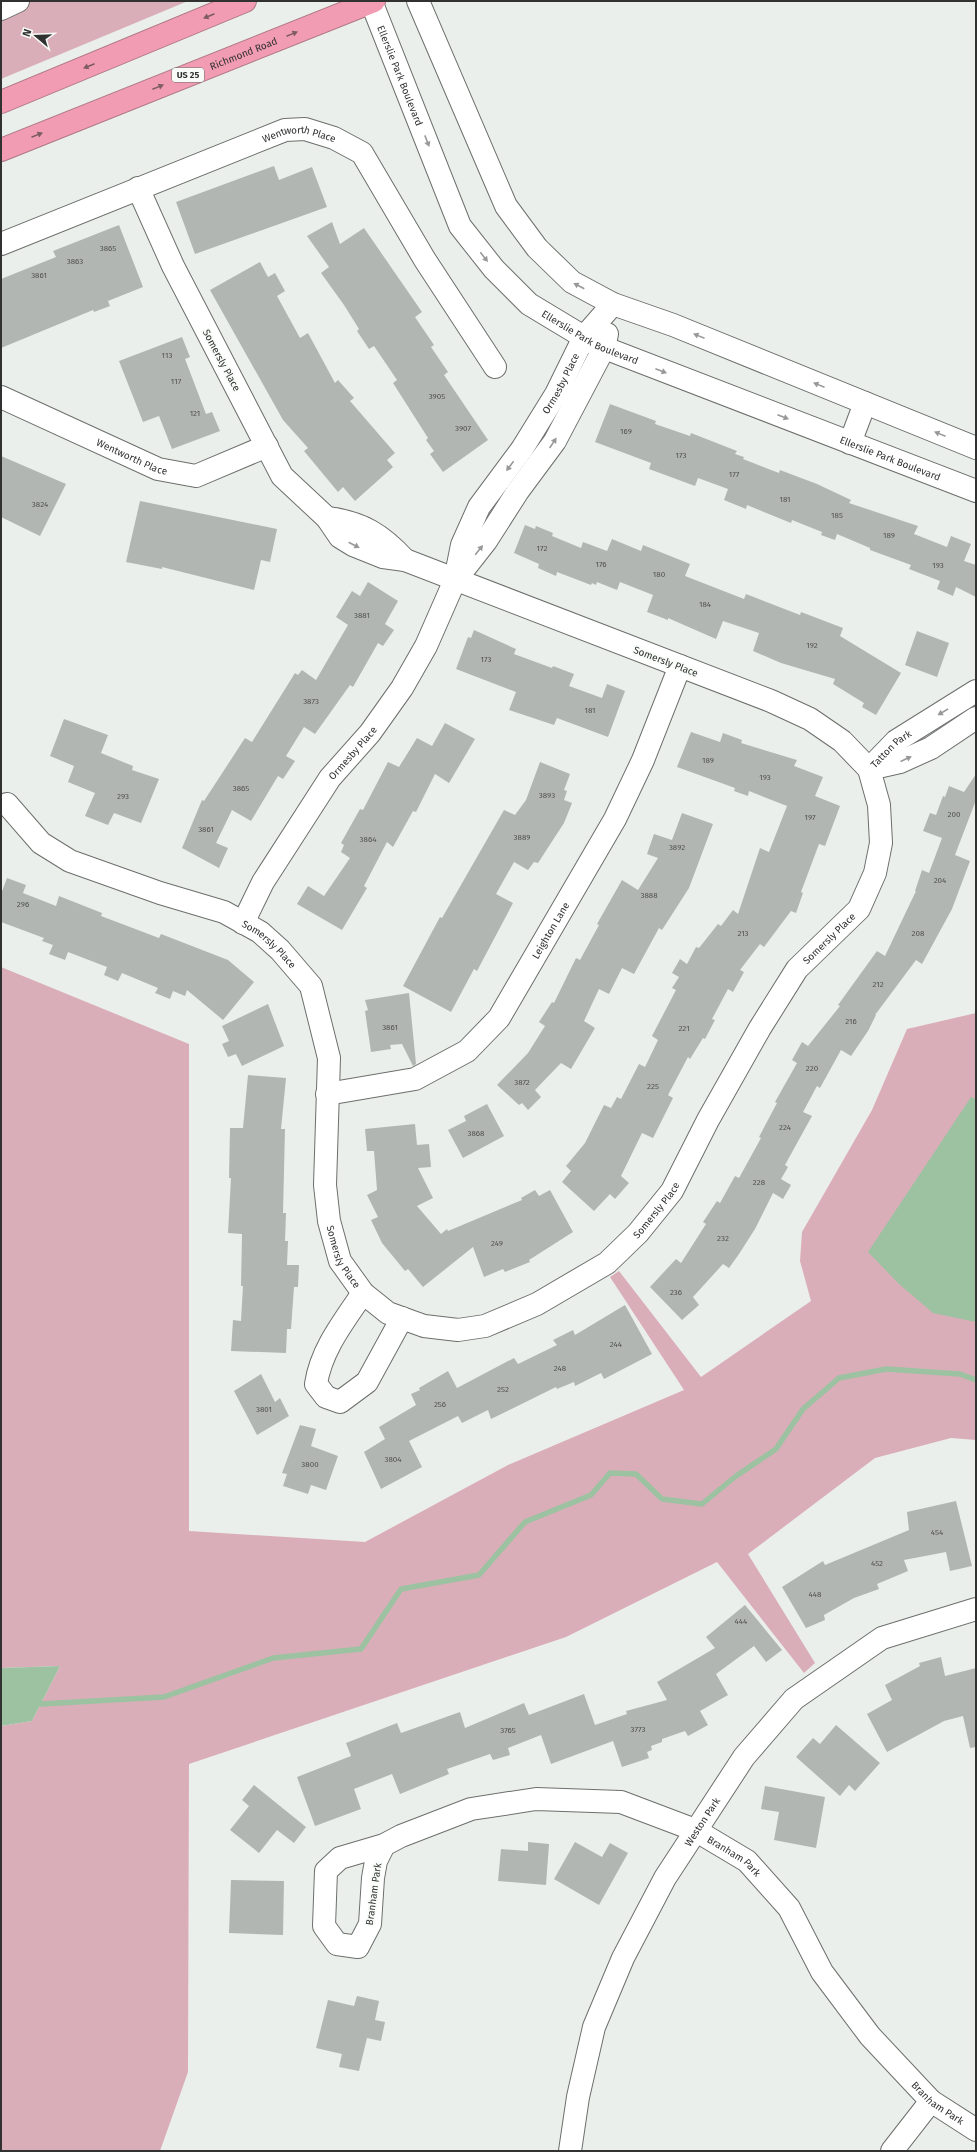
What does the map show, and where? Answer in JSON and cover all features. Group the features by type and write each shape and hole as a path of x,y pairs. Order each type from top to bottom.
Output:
{"highway":[{"path":"1,102 245,1"},
{"name":"Richmond Road","path":"1,150 372,1"}],"street":[{"path":"1,8 18,1"},
{"name":"Ellerslie Park Boulevard","path":"372,1 460,226 494,269 529,304 604,348 976,491"},
{"path":"418,1 506,206 537,248 572,282 613,304 673,325 976,448"},
{"name":"Wentworth Place","path":"1,244 285,130 305,129 334,138 362,153 425,260 496,367"},
{"name":"Somersly Place","path":"7,804 41,843 70,861 160,893 224,912 260,932 280,950 311,986 329,1058 325,1185 329,1221 340,1261 363,1293 388,1313 424,1326 458,1330 485,1326 537,1304 607,1263 638,1233 672,1191 708,1120 760,1028 797,969 859,909 875,872 881,843 879,805 869,769 842,741 810,719 771,701 405,560 389,543 369,531 348,521 327,518 282,476 172,266 138,188"},
{"name":"Ormesby Place","path":"242,922 263,882 330,778 370,733 402,688 426,646 455,580 462,545 479,507 522,449 556,394 584,337 613,304"},
{"name":"Ormesby Place","path":"455,580 486,542 518,491 555,441 604,348 613,304"},
{"name":"Wentworth Place","path":"1,397 158,469 196,476 267,446"},
{"path":"850,443 865,403"},
{"name":"Leighton Lane","path":"327,1094 415,1079 467,1051 499,1018 615,819 643,760 680,666"},
{"name":"Tatton Park","path":"869,769 896,741 976,691"},
{"name":"Tatton Park","path":"869,769 900,762 931,748 976,718"},
{"path":"363,1293 329,1345 318,1370 316,1384 326,1397 340,1402 367,1382 402,1318"},
{"name":"Weston Park","path":"570,2151 578,2097 594,2027 627,1951 665,1878 744,1757 794,1699 882,1638 976,1609"},
{"name":"Branham Park","path":"384,1845 401,1836 471,1809 536,1799 621,1802 695,1830 747,1861 789,1908 822,1972 870,2036 931,2101 976,2130"},
{"path":"892,2151 931,2101"}],"shaded area":[{"path":"1,1 188,1 1,79"},
{"path":"1,967 189,1044 189,1531 365,1542 508,1465 684,1390 610,1277 619,1271 701,1377 811,1301 800,1261 802,1232 872,1110 907,1029 976,1013 976,1440 951,1438 875,1458 748,1554 815,1663 804,1673 717,1562 566,1637 189,1764 188,2072 160,2151 1,2151 1,1726 32,1721 60,1666 1,1668"},
{"path":"971,1097 976,1099 976,1322 933,1313 899,1284 868,1252"},
{"path":"60,1666 32,1721 1,1726 1,1668"}],"building":[{"path":"274,166 279,180 312,167 327,207 195,254 176,202"},
{"path":"332,222 340,244 364,228 422,312 415,317 434,345 431,347 448,372 444,375 488,440 443,472 430,454 434,451 426,440 428,438 393,383 397,380 374,346 369,349 357,331 359,329 344,305 321,273 329,267 307,236"},
{"path":"119,225 143,287 108,301 110,306 94,312 93,310 1,348 1,279 56,257 53,251"},
{"path":"260,262 268,277 275,273 285,291 277,296 300,338 308,333 335,383 338,380 354,398 350,401 395,453 387,460 393,467 355,501 343,487 338,492 304,451 308,448 283,420 210,290"},
{"path":"182,337 190,357 185,359 206,414 212,412 220,431 172,449 159,416 143,422 119,361"},
{"path":"610,404 656,421 655,424 690,436 691,433 737,451 735,454 744,457 743,459 779,473 780,470 817,484 851,500 849,503 918,526 914,534 947,547 951,536 971,544 964,561 976,565 976,597 956,587 953,596 937,589 940,581 909,569 911,565 870,550 870,548 837,534 835,540 821,535 822,532 792,520 791,523 747,505 746,509 724,500 728,489 698,478 695,486 649,469 651,463 595,442"},
{"path":"1,456 66,484 40,536 1,517"},
{"path":"140,501 277,529 270,562 261,560 254,590 162,567 162,569 126,562"},
{"path":"525,525 535,529 536,526 553,533 552,536 581,548 583,542 607,551 612,539 641,551 643,545 690,564 685,576 744,599 746,594 800,615 801,612 843,628 840,636 901,673 876,715 862,707 864,703 833,684 835,679 781,663 753,651 759,633 723,621 716,639 668,618 668,620 647,612 653,595 620,582 617,590 597,582 596,585 592,583 591,585 557,572 556,576 538,568 539,564 514,553"},
{"path":"368,582 398,601 385,624 394,630 383,646 378,643 353,687 350,685 315,734 304,727 286,756 295,761 283,779 278,776 251,821 232,810 216,843 228,848 219,868 182,848 202,800 204,801 245,738 252,742 295,673 298,675 302,670 316,680 348,625 336,617 352,591 360,596"},
{"path":"474,630 516,649 514,654 552,668 553,666 574,674 569,686 602,698 607,684 625,691 608,737 557,718 554,725 509,710 516,692 456,669 468,637 471,638"},
{"path":"917,631 949,643 937,677 905,665"},
{"path":"64,719 108,735 101,753 133,766 132,770 159,779 141,823 114,813 108,825 85,816 95,793 68,782 74,766 50,756"},
{"path":"445,723 475,739 449,783 435,774 416,812 413,811 393,847 387,842 364,886 367,888 342,930 297,904 308,886 324,896 350,858 341,852 344,845 341,843 360,809 363,810 388,762 399,767 417,738 432,746"},
{"path":"691,732 720,742 723,733 742,740 741,743 797,760 794,766 823,777 815,796 840,806 825,846 819,844 801,892 803,893 796,913 791,911 764,947 760,944 740,970 744,972 733,992 728,989 712,1019 715,1020 705,1039 703,1038 690,1059 688,1057 668,1095 673,1098 653,1138 642,1133 621,1176 629,1183 615,1199 610,1194 594,1211 562,1182 571,1171 566,1166 585,1143 604,1105 611,1108 617,1097 621,1099 639,1064 645,1067 658,1040 652,1036 676,990 672,988 679,977 672,973 680,959 687,964 696,947 699,948 718,924 721,926 733,910 738,914 760,848 769,852 787,806 749,791 748,796 734,791 735,788 677,767"},
{"path":"540,762 570,774 564,790 567,791 564,800 572,803 564,823 538,863 534,862 528,870 514,862 496,894 513,903 477,971 474,969 451,1012 403,986 440,917 442,918 504,810 515,815 526,800"},
{"path":"976,774 976,800 955,855 970,861 952,909 922,964 916,960 875,1015 868,1031 851,1056 841,1050 820,1088 817,1086 803,1112 812,1116 785,1165 788,1167 781,1179 791,1185 783,1199 773,1193 755,1229 729,1268 723,1264 693,1297 699,1305 682,1320 650,1287 676,1259 681,1263 706,1224 703,1222 717,1201 720,1203 735,1176 739,1178 761,1138 759,1137 777,1103 775,1102 797,1063 792,1060 802,1042 808,1046 840,1006 838,1005 877,951 885,956 916,891 922,870 929,873 942,838 923,831 930,813 936,815 943,796 945,797 949,786 964,792"},
{"path":"682,813 713,824 689,888 662,930 659,928 634,974 622,968 609,994 599,989 584,1021 595,1028 571,1069 561,1063 535,1090 541,1097 528,1110 522,1103 519,1105 497,1085 528,1053 545,1026 539,1022 552,1002 554,1003 576,958 580,960 599,925 597,924 622,880 638,890 658,858 647,854 654,834 672,840"},
{"path":"7,878 26,885 23,893 56,906 59,896 102,913 101,916 159,938 161,934 228,960 254,982 223,1020 187,990 185,996 173,991 170,999 155,993 158,988 122,973 118,981 104,975 107,967 68,952 65,960 49,954 53,945 42,941 44,938 1,922 1,894"},
{"path":"409,993 416,1064 413,1066 402,1044 390,1045 391,1049 371,1052 365,1011 368,1010 365,1000"},
{"path":"268,1004 284,1046 242,1066 236,1054 228,1057 222,1044 229,1041 222,1026"},
{"path":"248,1075 286,1078 281,1129 285,1129 283,1213 286,1213 285,1241 288,1241 287,1265 299,1265 298,1287 294,1287 291,1329 287,1329 286,1353 231,1351 233,1320 241,1321 243,1286 241,1286 242,1234 228,1233 231,1178 229,1178 230,1128 243,1128"},
{"path":"487,1104 504,1136 463,1158 448,1130 466,1121 464,1116"},
{"path":"415,1124 417,1145 429,1144 431,1167 418,1168 433,1198 417,1206 441,1234 447,1229 448,1231 522,1200 521,1198 535,1190 539,1196 550,1190 573,1232 529,1260 530,1262 505,1272 503,1269 484,1277 473,1247 423,1287 408,1269 405,1271 382,1243 371,1220 378,1217 367,1195 377,1190 374,1151 367,1151 365,1129"},
{"path":"625,1305 652,1354 604,1379 601,1373 575,1386 574,1382 557,1389 556,1387 491,1419 488,1410 462,1423 458,1416 409,1441 422,1467 381,1489 364,1452 385,1439 379,1427 416,1405 411,1394 420,1390 419,1388 448,1371 457,1388 514,1358 518,1364 557,1345 553,1340 573,1330 575,1335"},
{"path":"261,1374 275,1402 280,1398 289,1416 257,1435 234,1391"},
{"path":"300,1425 316,1429 311,1446 338,1456 326,1490 311,1485 308,1494 283,1486 287,1474 282,1473"},
{"path":"956,1501 972,1566 950,1571 946,1552 904,1560 908,1571 877,1584 879,1589 854,1598 824,1615 825,1620 806,1628 782,1587 823,1561 825,1565 909,1530 907,1512"},
{"path":"745,1605 782,1650 766,1662 754,1646 716,1674 728,1695 700,1711 708,1725 688,1736 685,1731 662,1739 662,1742 651,1746 652,1750 647,1752 649,1758 622,1767 613,1741 551,1764 541,1735 508,1748 510,1755 493,1760 490,1754 447,1769 449,1774 400,1794 392,1774 354,1789 361,1809 315,1826 297,1777 351,1756 346,1743 397,1723 401,1733 460,1712 465,1728 524,1703 529,1715 584,1694 595,1725 627,1714 626,1711 667,1700 657,1682 715,1648 706,1637"},
{"path":"941,1657 945,1676 976,1668 976,1747 970,1748 963,1716 944,1721 887,1752 867,1714 892,1700 885,1685 920,1666 919,1663"},
{"path":"836,1725 880,1763 855,1791 849,1785 840,1796 796,1757 813,1738 820,1744"},
{"path":"254,1785 306,1827 294,1843 277,1830 259,1853 230,1830 249,1806 242,1800"},
{"path":"765,1786 825,1797 816,1848 774,1840 779,1812 761,1809"},
{"path":"528,1842 549,1844 546,1885 498,1881 501,1849 528,1851"},
{"path":"575,1842 602,1857 610,1843 628,1853 599,1905 554,1879"},
{"path":"231,1880 284,1881 283,1935 229,1933"},
{"path":"357,1996 379,2001 375,2020 385,2022 381,2041 367,2038 359,2071 339,2067 342,2054 316,2048 328,2000 354,2006"}],"waterway":[{"path":"41,1704 164,1697 273,1658 361,1649 401,1589 479,1575 525,1522 591,1495 610,1473 636,1474 662,1499 702,1504 736,1476 776,1449 803,1409 839,1378 886,1369 960,1374 976,1380"}]}
